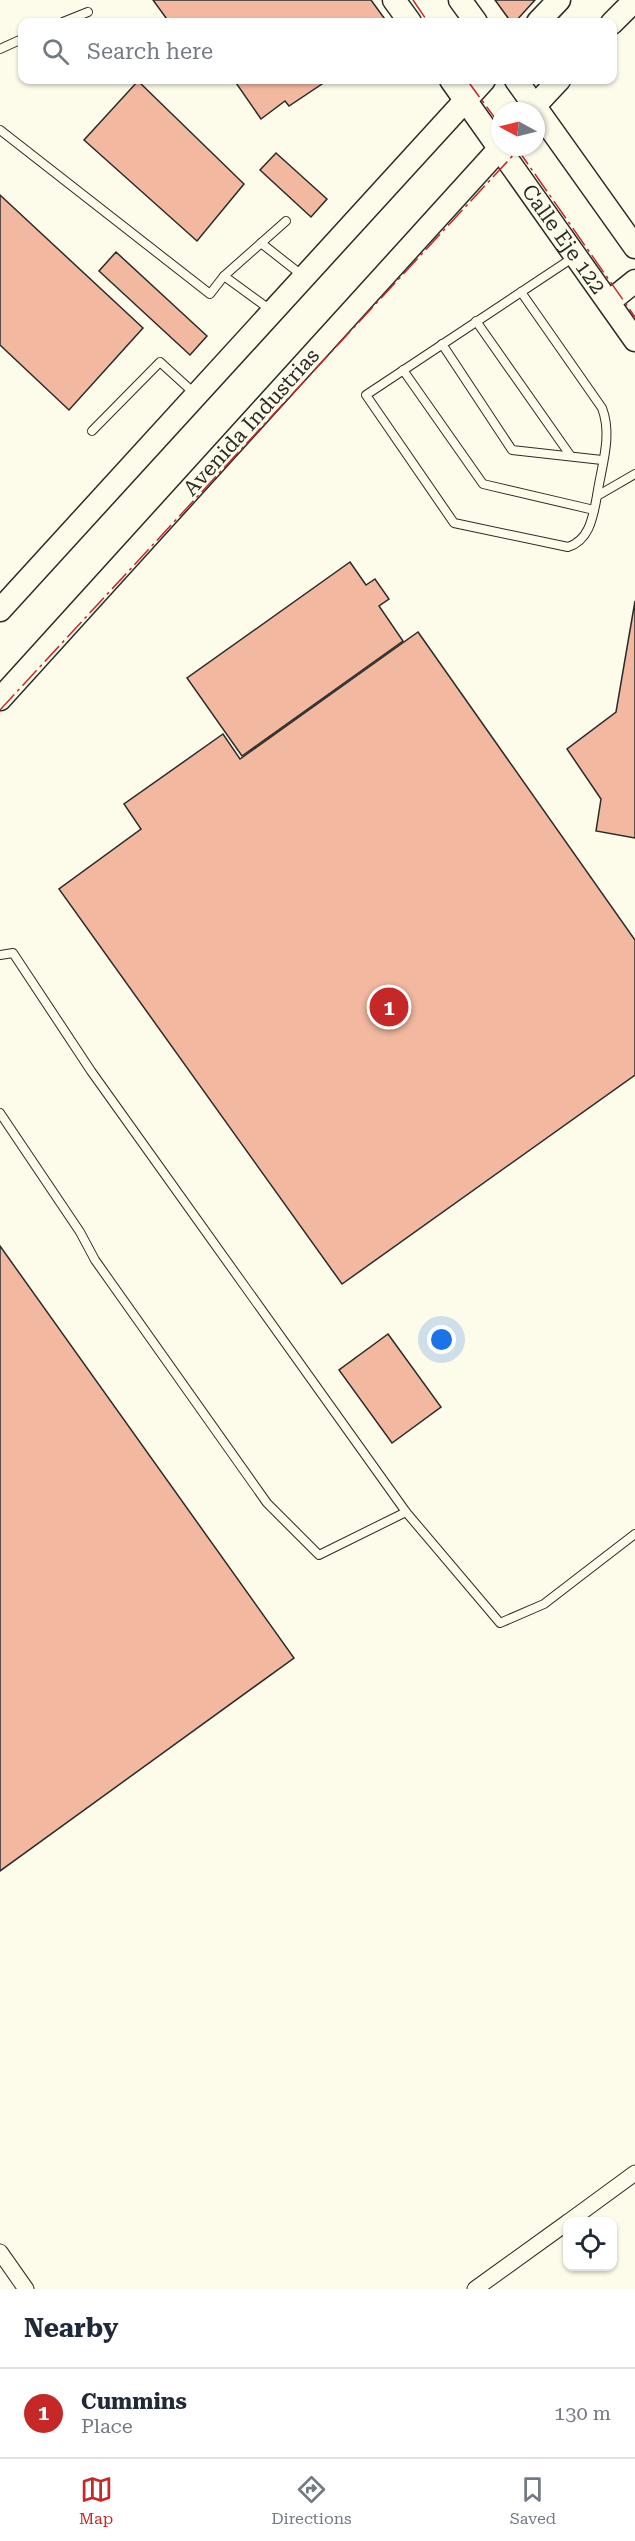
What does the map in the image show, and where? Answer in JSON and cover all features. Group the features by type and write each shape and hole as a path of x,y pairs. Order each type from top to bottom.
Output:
{"main road":[{"path":"394,0 407,18"},
{"path":"460,0 473,18"},
{"path":"541,18 559,0"},
{"path":"617,19 635,0"},
{"name":"Calle Eje 122","path":"454,84 491,135"},
{"path":"0,610 480,84"},
{"path":"518,84 529,102"},
{"path":"538,102 555,84"},
{"path":"545,126 635,247"},
{"name":"Avenida Industrias","path":"0,699 494,156"},
{"name":"Calle Eje 122","path":"507,156 635,340"},
{"path":"609,302 635,281"}],"street":[{"path":"575,2217 635,2174"},
{"path":"475,2289 563,2226"},
{"path":"0,2252 26,2289"}],"lane":[{"path":"73,18 88,12"},
{"path":"0,49 18,41"},
{"path":"0,130 210,294 225,276 286,221"},
{"path":"261,243 304,276"},
{"path":"521,292 602,408 608,433 597,496 587,534 577,544 568,547 454,523 366,395 476,321 576,256"},
{"path":"225,276 273,311"},
{"path":"476,321 570,455"},
{"path":"442,344 512,450 602,460"},
{"path":"92,431 160,362 197,395"},
{"path":"403,370 483,484 594,510"},
{"path":"597,496 635,474"},
{"path":"0,955 13,953 91,1071 406,1512 500,1623 544,1604 635,1534"},
{"path":"0,1113 80,1232 95,1260 267,1503 319,1554 406,1512"}],"building":[{"path":"153,0 371,0 384,18 166,18"},
{"path":"495,0 535,0 519,18 508,18"},
{"path":"135,84 141,84 244,184 197,241 84,140"},
{"path":"237,84 322,84 289,106 285,101 261,119"},
{"path":"276,153 327,199 311,217 260,170"},
{"path":"0,195 143,328 69,410 0,345"},
{"path":"116,252 207,336 190,355 99,271"},
{"path":"350,562 366,585 375,579 389,599 379,606 403,641 242,756 187,678"},
{"path":"635,601 635,838 596,831 601,799 567,749 616,712"},
{"path":"418,632 635,940 635,1075 342,1284 59,889 141,829 124,804 223,734 240,759"},
{"path":"0,1246 294,1658 0,1871"},
{"path":"388,1334 441,1407 392,1443 339,1370"}],"power":[{"path":"413,0 425,18"},
{"path":"470,84 491,113"},
{"path":"0,710 512,156"},
{"path":"522,156 635,317"}],"place":[{"name":"Cummins","path":"389,1007"}]}
